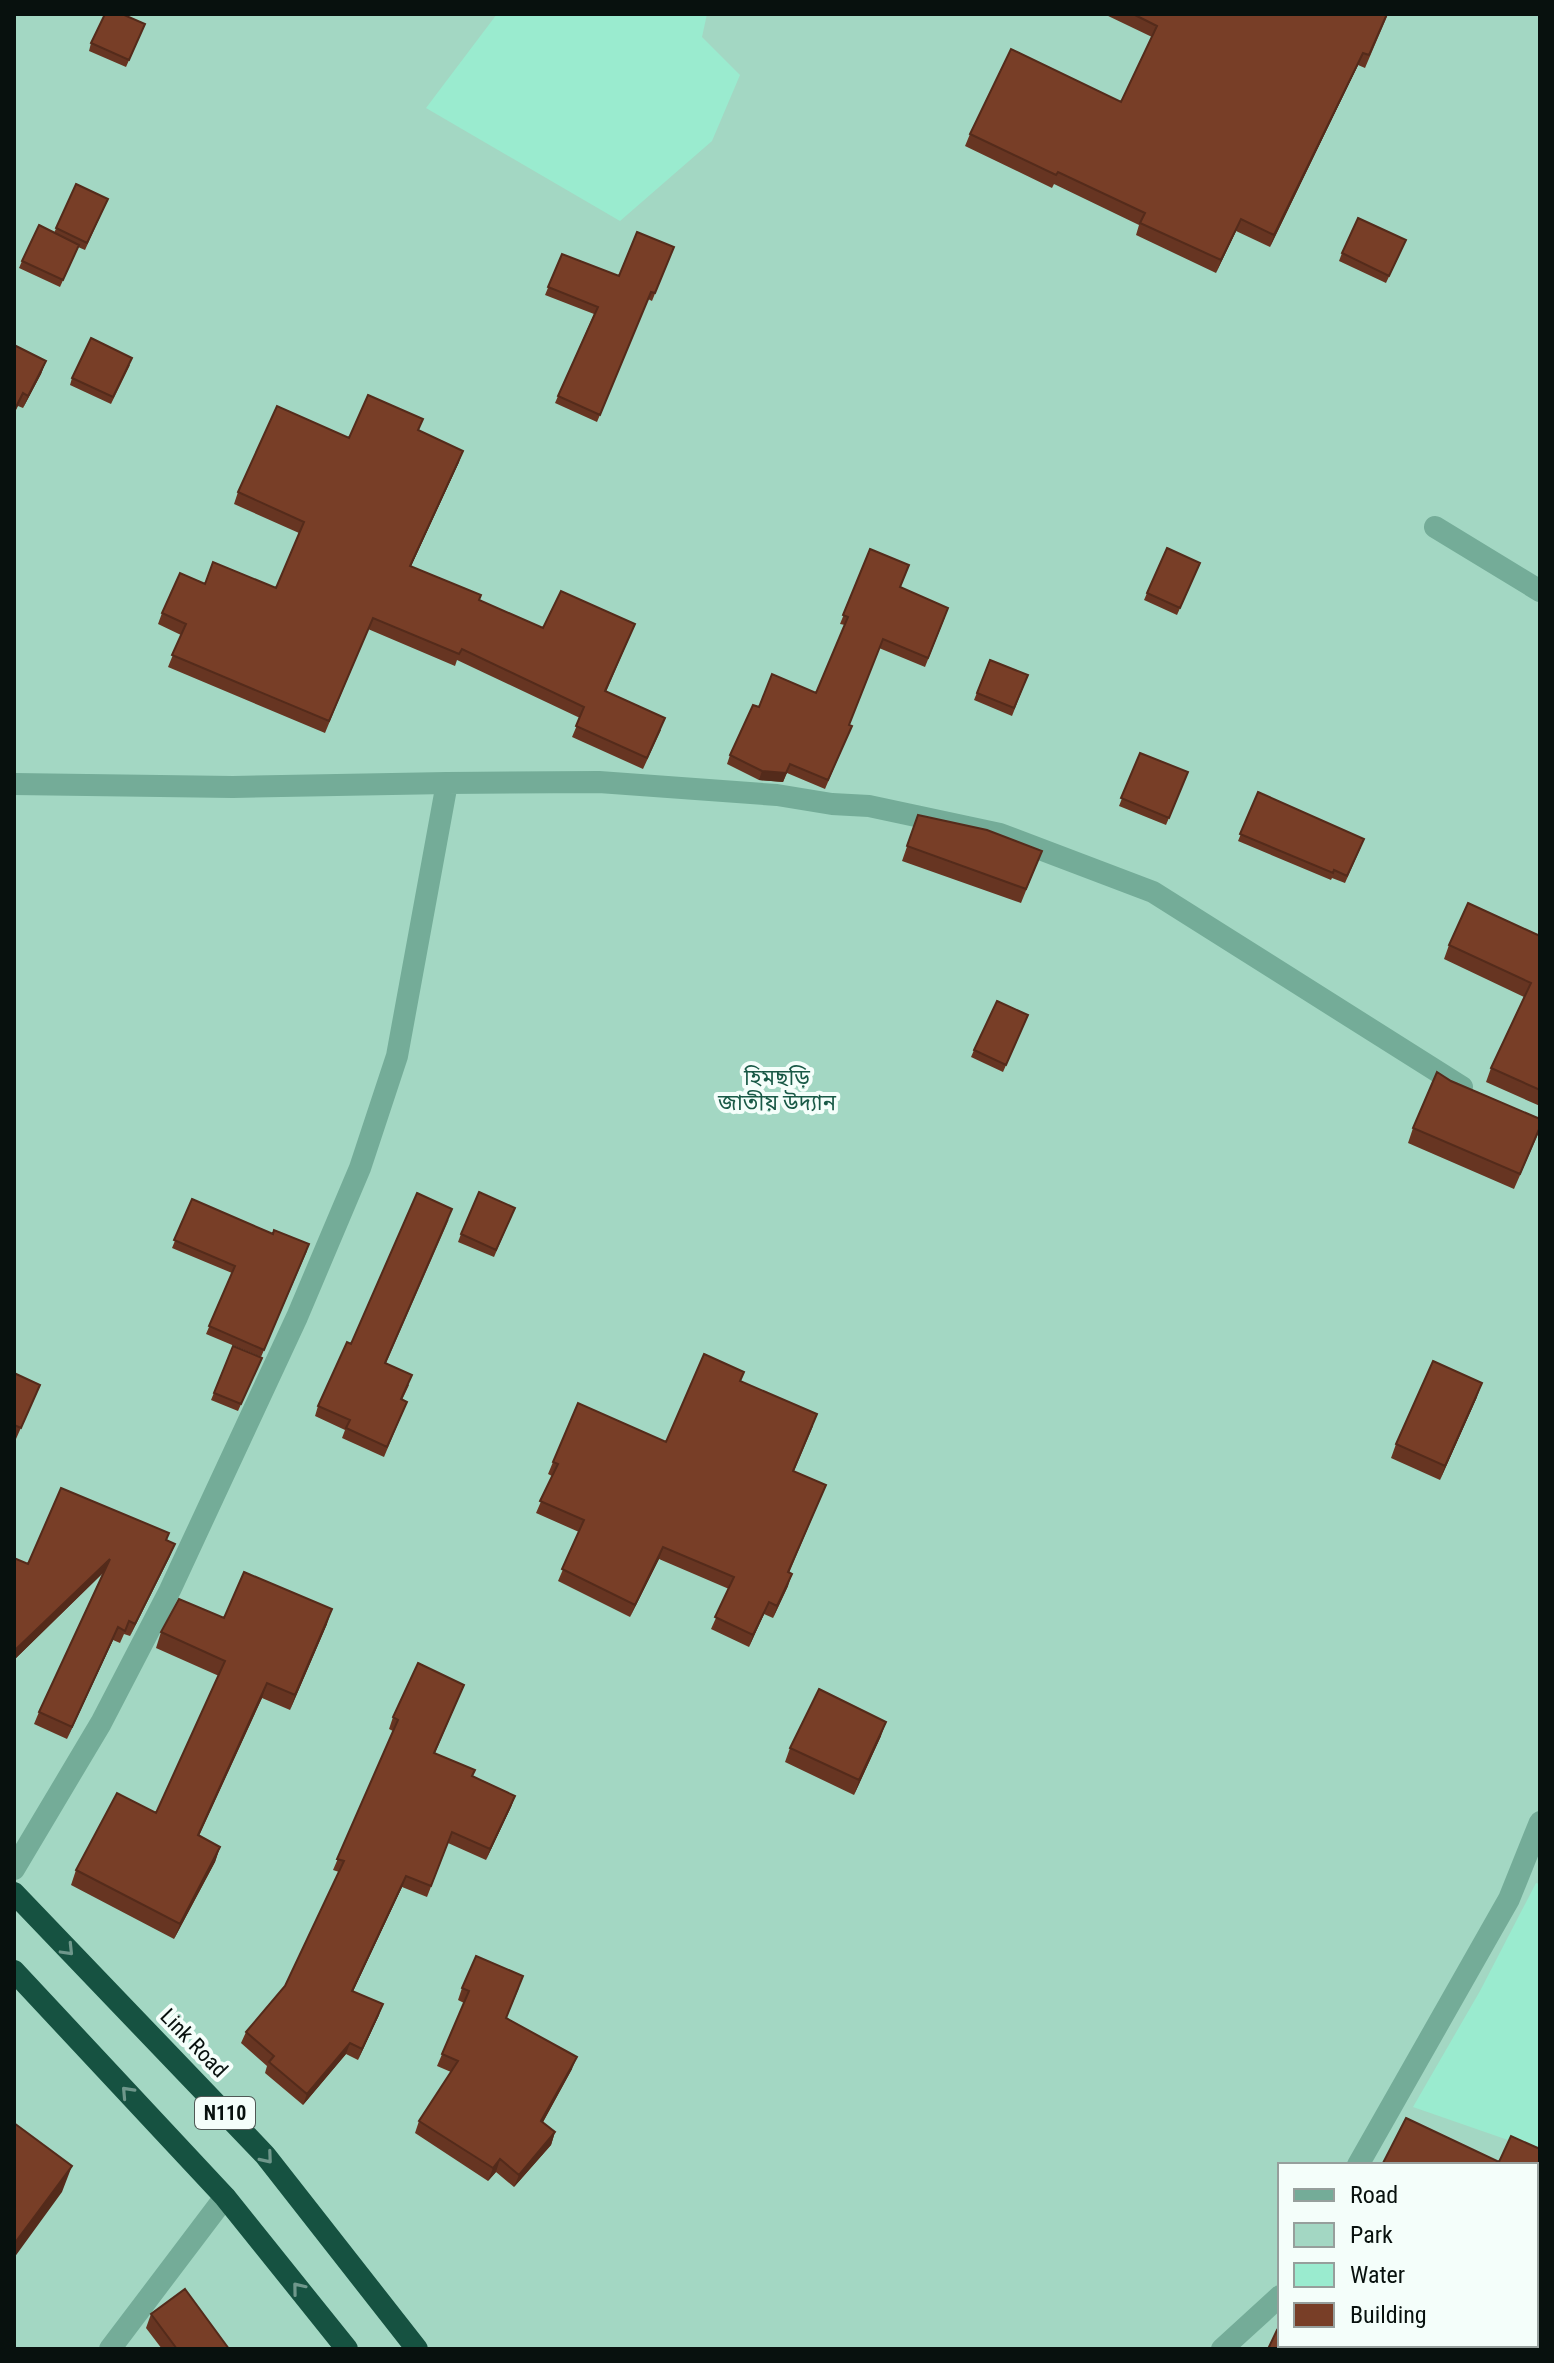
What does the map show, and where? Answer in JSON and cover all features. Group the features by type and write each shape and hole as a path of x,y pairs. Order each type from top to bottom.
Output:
{"highway":[{"name":"Link Road","path":"14,1893 265,2155 417,2349"},
{"name":"N110","path":"14,1971 225,2197 347,2349"}],"street":[{"path":"1435,527 1540,591"},
{"path":"14,784 233,787 599,782 777,795 832,804 869,806 1000,834 1153,892 1451,1082 1476,1093"},
{"path":"14,1869 101,1723 170,1590 297,1317 360,1168 397,1056 447,783"},
{"path":"1359,2163 1509,1899 1540,1822"},
{"path":"110,2349 225,2197"},
{"path":"1222,2349 1278,2298"}],"green space":[{"name":"হিমছড়ি জাতীয় উদ্যান","path":"14,14 1540,14 1540,2349 14,2349"}],"water":[{"path":"497,14 707,14 702,37 740,75 712,141 620,221 426,108"},
{"path":"1536,1883 1540,1884 1540,2151 1413,2107 1480,1991"}],"building":[{"path":"105,14 122,14 145,24 129,60 91,43"},
{"path":"1133,14 1387,14 1369,55 1363,53 1274,235 1241,219 1221,260 1140,223 1145,213 970,134 1011,49 1121,102 1157,26"},
{"path":"76,184 108,199 87,243 56,228"},
{"path":"1358,218 1406,240 1389,276 1342,253"},
{"path":"39,225 79,245 63,280 22,261"},
{"path":"637,232 674,247 655,293 651,292 600,415 558,396 598,307 548,287 562,254 619,276"},
{"path":"91,338 132,358 113,397 72,378"},
{"path":"14,345 46,361 28,396 23,393 14,411"},
{"path":"368,395 423,419 418,430 463,451 410,566 481,595 479,600 543,628 561,591 635,624 605,691 665,718 647,758 576,726 584,707 462,649 459,654 373,618 329,721 172,655 186,624 162,613 180,573 205,584 213,562 276,588 304,522 238,492 277,406 349,438"},
{"path":"1167,548 1200,563 1180,608 1147,593"},
{"path":"870,549 909,565 900,587 948,608 928,658 883,639 849,725 852,726 828,780 790,764 786,773 762,771 730,755 753,705 759,707 772,674 816,693 848,617 843,615"},
{"path":"990,660 1028,675 1014,708 977,693"},
{"path":"1140,753 1188,772 1169,818 1121,798"},
{"path":"1258,792 1364,839 1347,876 1240,834"},
{"path":"918,815 987,830 1042,851 1026,889 907,846"},
{"path":"1468,903 1540,936 1540,1090 1491,1068 1531,983 1449,945"},
{"path":"997,1001 1028,1015 1006,1065 974,1050"},
{"path":"1437,1072 1540,1119 1540,1127 1520,1174 1413,1128"},
{"path":"479,1192 515,1208 496,1250 461,1234"},
{"path":"417,1193 452,1209 385,1363 412,1375 401,1399 407,1402 387,1447 346,1428 350,1420 318,1406 347,1342 351,1344"},
{"path":"192,1199 273,1234 274,1230 309,1244 264,1350 209,1326 235,1266 174,1240"},
{"path":"233,1346 262,1358 241,1404 214,1393"},
{"path":"704,1354 744,1372 740,1381 817,1414 793,1471 826,1485 788,1572 792,1574 777,1606 769,1602 753,1635 715,1617 734,1577 663,1547 635,1605 562,1569 584,1520 540,1501 558,1464 553,1462 578,1403 666,1442"},
{"path":"1433,1361 1482,1383 1445,1466 1396,1444"},
{"path":"14,1373 40,1385 21,1428 14,1425"},
{"path":"61,1488 169,1533 166,1540 175,1544 135,1624 129,1621 125,1631 118,1627 72,1727 39,1712 110,1559 14,1651 14,1558 28,1564"},
{"path":"244,1572 332,1609 295,1695 267,1683 198,1835 220,1847 180,1924 76,1870 117,1793 156,1813 225,1661 161,1632 179,1599 224,1618"},
{"path":"418,1663 464,1685 434,1753 475,1770 472,1776 515,1796 490,1849 452,1832 431,1886 406,1876 352,1991 383,2004 362,2049 350,2043 307,2094 269,2062 274,2056 246,2032 285,1986 344,1861 337,1859 398,1720 393,1717"},
{"path":"819,1689 886,1722 859,1780 790,1748"},
{"path":"476,1956 523,1976 506,2018 577,2057 541,2121 555,2132 519,2175 500,2159 493,2168 419,2121 458,2061 442,2054 469,1991 462,1988"},
{"path":"1406,2118 1499,2162 1511,2136 1540,2149 1540,2262 1538,2163 1383,2163"},
{"path":"14,2123 72,2166 14,2244"},
{"path":"185,2289 229,2349 177,2349 151,2314"},
{"path":"1277,2330 1278,2347 1356,2347 1355,2349 1268,2349"}]}
